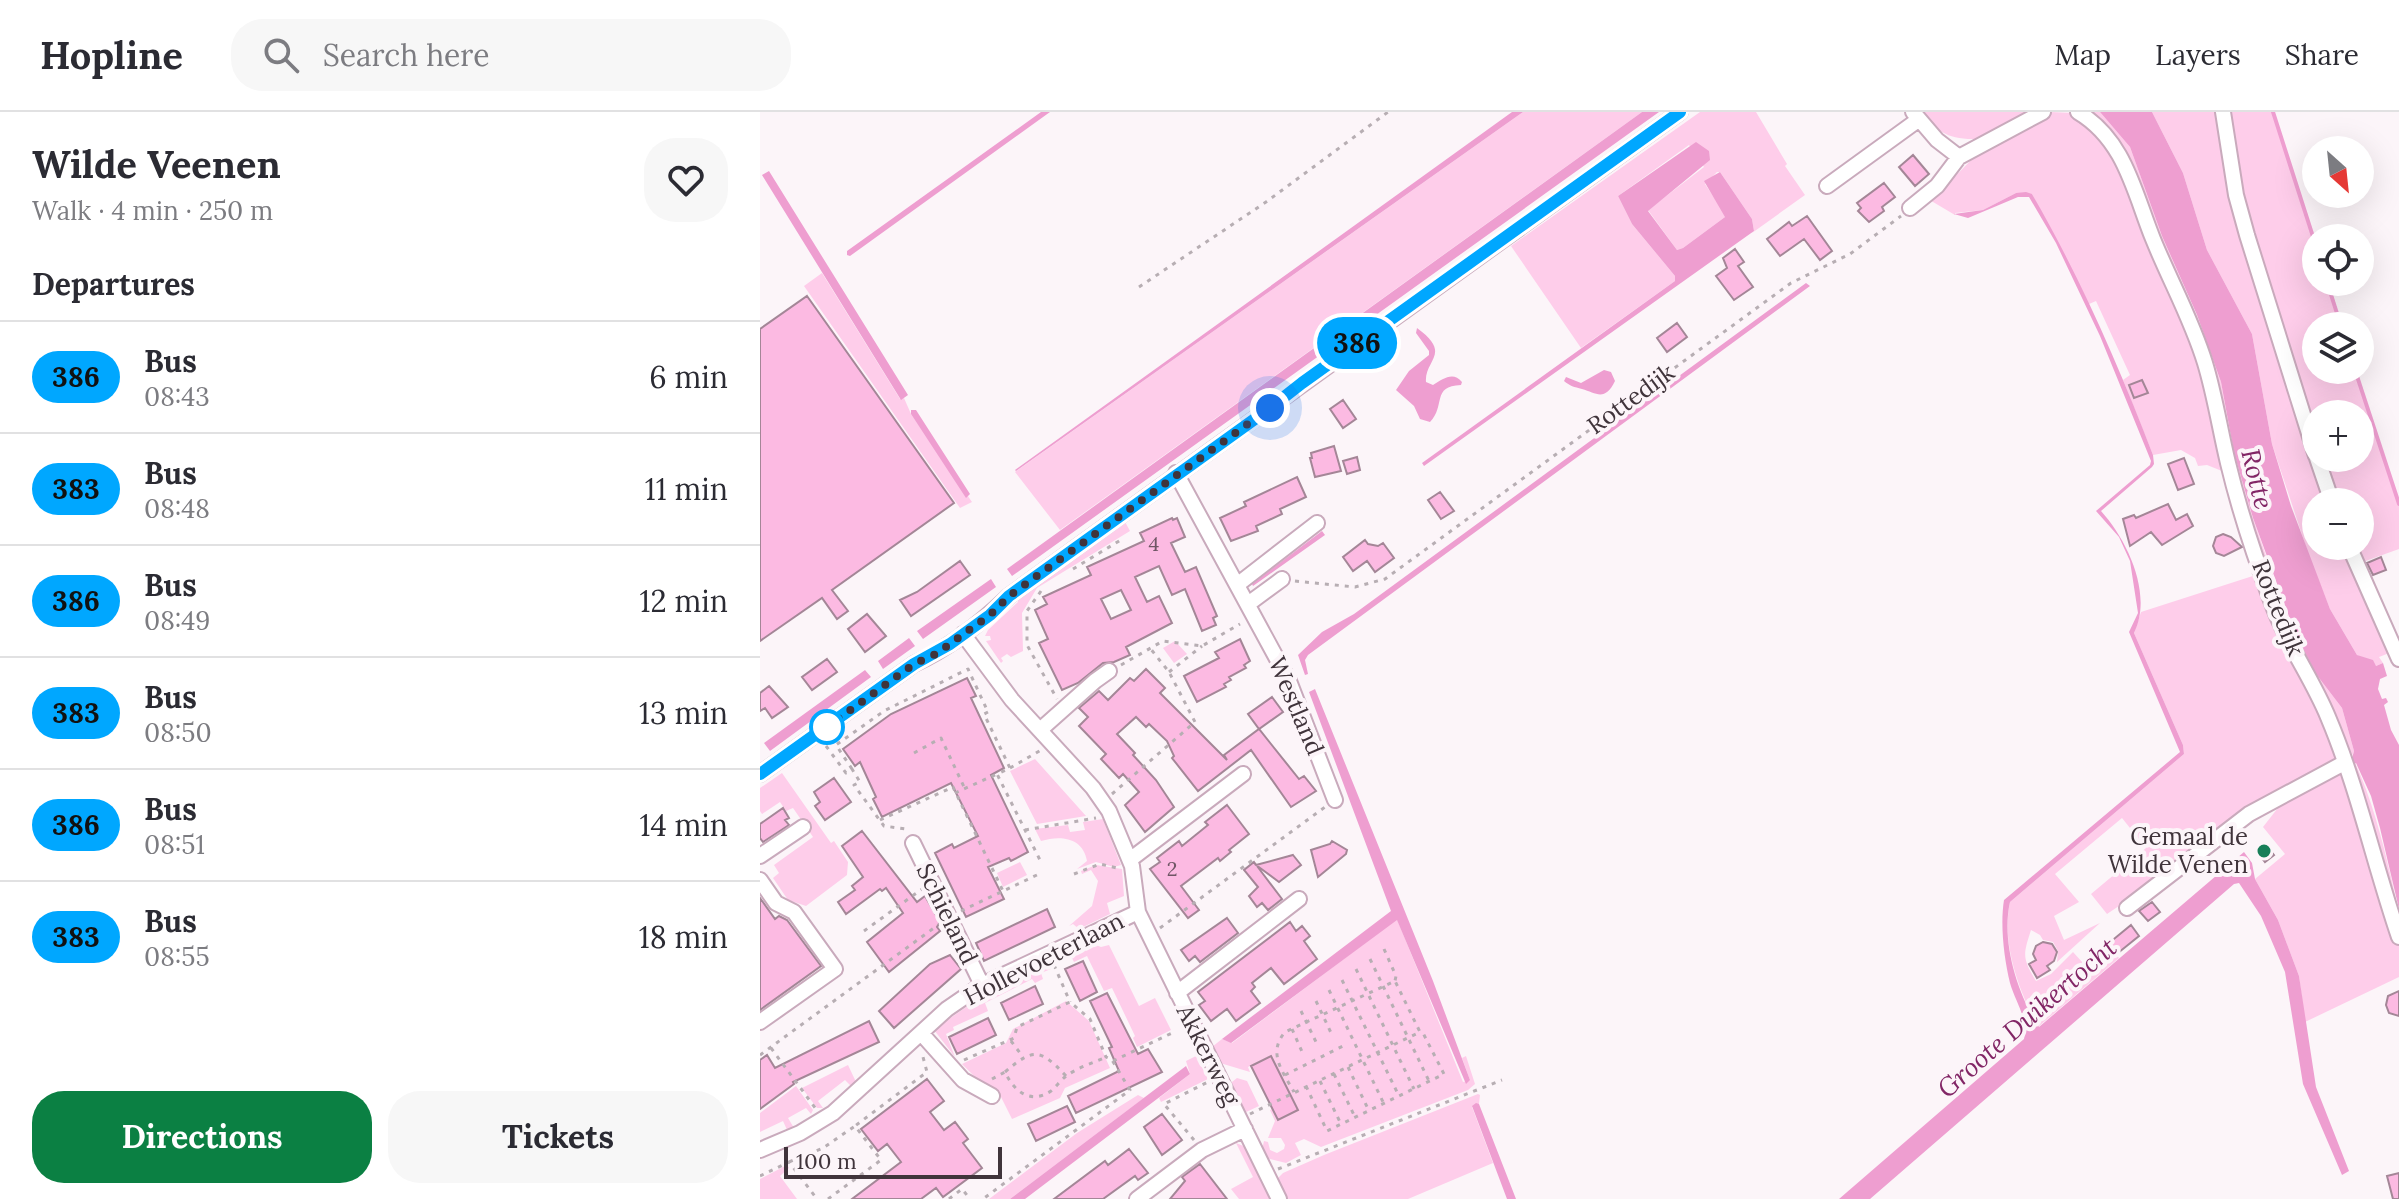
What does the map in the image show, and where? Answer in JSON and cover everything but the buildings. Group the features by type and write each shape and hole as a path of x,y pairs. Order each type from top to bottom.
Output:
{"street":[{"path":"760,774 914,664 936,654 1176,473 1680,112"},
{"path":"1910,208 1937,186 1959,157 2043,112"},
{"name":"Rottedijk","path":"2078,112 2108,138 2132,179 2203,359 2236,492 2271,602 2283,632 2323,706 2361,809 2399,937"},
{"path":"2223,112 2236,195 2302,412"},
{"path":"1827,186 1915,116 1937,140 1959,157"},
{"name":"Westland","path":"1176,473 1289,681 1335,800"},
{"path":"1237,585 1317,523"},
{"path":"2355,560 2399,659"},
{"path":"1250,609 1282,579"},
{"name":"Hollevoeterlaan","path":"760,1150 800,1133 823,1119 947,1009 982,985 1138,912 1132,863 1112,816 1012,700 963,634"},
{"path":"1040,730 1109,671"},
{"path":"2127,908 2249,814 2344,763"},
{"path":"1132,863 1243,774"},
{"path":"760,856 803,827"},
{"name":"Schieland","path":"910,836 982,985"},
{"path":"760,880 776,903 794,912 835,969 760,1022"},
{"path":"1177,993 1299,899"},
{"name":"Akkerweg","path":"1138,912 1279,1199"},
{"path":"921,1033 963,1080 992,1096"},
{"path":"1137,1199 1242,1124"}],"path":[{"path":"1139,287 1266,202 1388,112"},
{"name":"Rottedijk","path":"1282,579 1355,587 1385,579 1791,283 1850,254 1910,208"},
{"path":"1071,570 1124,538"},
{"path":"1045,586 1027,611 1027,645 1063,709"},
{"path":"1169,672 1250,609"},
{"path":"1109,671 1163,641 1202,646"},
{"path":"1103,802 1195,722 1169,672 1150,648"},
{"path":"910,836 884,826 854,785 860,782 836,745 884,711 968,669 988,712 984,714 1010,768"},
{"path":"914,753 941,738 965,789"},
{"path":"955,793 1038,754 1051,742"},
{"path":"826,746 846,773 852,769"},
{"path":"997,774 1042,864"},
{"path":"880,820 953,787 1003,891"},
{"path":"1149,936 1335,800"},
{"path":"1025,830 1112,816"},
{"path":"1074,874 1100,864 1115,868 1132,863"},
{"path":"760,1055 948,918 1039,874"},
{"path":"864,931 931,882"},
{"path":"1306,1086 1327,1131 1444,1074 1395,981 1396,976 1384,949"},
{"path":"983,1199 1130,1090 1113,1061 1106,1057 1090,1019 1070,1002 1050,954"},
{"path":"1370,959 1429,1081"},
{"path":"1356,969 1414,1089"},
{"path":"1342,980 1399,1096"},
{"path":"1294,1092 1276,1057 1275,1049 1280,1038 1306,1022 1395,981"},
{"path":"1329,990 1384,1104"},
{"path":"1316,1001 1333,1037"},
{"path":"951,1066 1014,1038 1017,1027 1070,1002"},
{"path":"1301,1011 1318,1046"},
{"path":"1292,1029 1303,1054"},
{"path":"1113,1061 1174,1032"},
{"path":"1242,1124 1294,1092 1420,1032"},
{"path":"1010,1039 1023,1057"},
{"path":"1285,1075 1345,1045"},
{"path":"771,1047 823,1119"},
{"path":"760,1176 823,1148 855,1126 927,1072 921,1058 934,1047"},
{"path":"977,1088 1023,1057 1037,1054 1066,1076"},
{"path":"1005,1072 1018,1091 1029,1097 1040,1096 1052,1090 1066,1076 1106,1057"},
{"path":"1348,1066 1369,1111"},
{"path":"1334,1073 1355,1117"},
{"path":"1202,1150 1164,1104 1218,1076"},
{"path":"1320,1080 1341,1124"},
{"path":"1267,1173 1502,1080"},
{"path":"828,1199 881,1160 855,1126"},
{"path":"1023,1161 1026,1167"},
{"path":"789,1162 817,1199"},
{"path":"949,1199 962,1189 970,1199"}],"shaded area":[{"path":"1523,112 1642,112 1060,530 1015,472"},
{"path":"1700,112 1756,112 1787,164 1785,166 1805,195 1752,233 1752,219 1720,172 1717,172 1705,184 1725,217 1677,250 1648,210 1704,167 1689,145 1618,196 1632,224 1675,276 1675,281 1581,348 1511,246"},
{"path":"1918,112 2032,112 1975,143 1973,139 1942,132"},
{"path":"2051,112 2073,113 2110,145 2195,345 2224,467 2222,471 2207,465 2198,466 2195,458 2181,450 2153,455 2123,380 2130,375 2096,301 2089,304 2032,194 2016,193 1983,210 1955,215 1928,199 1944,188 1984,149 2030,127"},
{"path":"2084,112 2100,112 2130,147 2162,236 2197,316 2221,382 2234,453 2283,605 2316,674 2342,708 2354,751 2352,756 2383,846 2399,927 2380,862 2295,647 2237,485 2215,387 2129,167"},
{"path":"2152,112 2220,112 2302,408 2302,472 2320,472 2324,488 2302,488 2302,535 2272,444 2252,334 2207,250 2183,173"},
{"path":"2226,112 2273,112 2309,224 2302,224 2302,296 2332,296 2338,312 2302,312 2302,384 2361,384 2366,400 2302,402 2245,215"},
{"path":"822,273 900,399 904,398 911,414 972,502 960,508 804,286"},
{"path":"2374,425 2399,501 2399,549 2374,558 2374,488 2330,488 2324,472 2374,472"},
{"path":"1124,520 1130,531 1037,588 1022,613 1023,651 1011,657 1007,654 1001,658 1001,663 986,641 991,640 990,636 985,636 988,630 1018,602 1017,597"},
{"path":"2310,560 2350,560 2392,652 2379,657 2383,663 2376,666 2357,655 2330,609"},
{"path":"2259,574 2316,697 2336,758 2329,766 2107,914 2091,894 2146,848 2122,818 2055,874 2079,902 2054,916 2064,940 2100,923 2057,962 2058,951 2053,942 2043,940 2031,930 2025,956 2036,981 2051,974 2073,952 2083,963 2107,942 2119,958 2038,1027 2024,998 2010,950 2010,902 2184,754 2183,745 2134,633 2141,612"},
{"path":"1175,641 1187,654 1174,663 1163,648"},
{"path":"1035,759 1086,816 1037,824 1010,771"},
{"path":"782,773 848,862 847,875 806,906 788,900 773,878 779,873 774,865 813,837 793,808 786,811 780,802 762,814 760,811 760,788"},
{"path":"2339,773 2399,946 2399,977 2305,1022 2299,976 2278,920 2255,879 2285,854 2263,827 2288,795"},
{"path":"1103,819 1121,865 1114,867 1096,862 1077,869 1087,861 1081,847 1063,838 1041,841 1035,829 1068,825 1070,832 1085,830 1083,822"},
{"path":"1020,862 1027,875 1003,887 997,873"},
{"path":"1096,865 1122,869 1124,896 1107,903 1110,914 1079,929 1073,924 1069,926 1092,906 1098,881 1091,870 1082,874 1081,871"},
{"path":"1397,919 1463,1082 1470,1080 1462,1058 1466,1056 1475,1084 1468,1090 1321,1147 1304,1139 1295,1143 1301,1155 1286,1163 1266,1158 1262,1150 1264,1141 1268,1142 1270,1150 1277,1153 1285,1145 1281,1138 1268,1138 1275,1121 1270,1110 1273,1109 1271,1056 1248,1067 1250,1072 1220,1063 1212,1047 1222,1039 1232,1043"},
{"path":"1096,945 1109,945 1139,1006 1155,998 1171,1030 1137,1047 1135,1036 1112,988 1104,991 1087,956 1074,962 1071,956"},
{"path":"1047,962 1051,969 1041,973 1043,979 1035,983 1032,979 985,1003 988,1011 953,1027 954,1030 946,1034 955,1057 934,1030 989,993"},
{"path":"1066,1001 1089,1021 1110,1068 1065,1088 1060,1098 1012,1119 997,1089 977,1079 962,1064 1006,1043 1013,1029"},
{"path":"1196,1056 1208,1079 1161,1102 1159,1098 1190,1074 1186,1061"},
{"path":"848,1065 856,1082 851,1086 845,1080 818,1101 823,1108 817,1108 802,1088"},
{"path":"1237,1078 1247,1081 1259,1106 1244,1113 1232,1087 1232,1082"},
{"path":"796,1086 813,1110 811,1114 806,1108 788,1118 794,1128 788,1132 783,1121 760,1132 760,1113"},
{"path":"1478,1094 1479,1104 1472,1107 1493,1163 1408,1199 1286,1199 1276,1180 1283,1173 1324,1155"},
{"path":"1138,1095 1144,1098 1010,1199 989,1199 1077,1133"},
{"path":"1236,1143 1246,1147 1271,1199 1239,1199 1231,1189 1253,1177"},
{"path":"787,1165 789,1168 780,1176 797,1199 760,1199 760,1179"}],"water":[{"path":"1041,112 1050,112 850,256 847,255 847,251"},
{"path":"1512,112 1523,112 1015,470"},
{"path":"1642,112 1659,112 1012,576 1007,569"},
{"name":"Rotte","path":"2100,112 2152,112 2183,173 2207,250 2252,334 2272,444 2302,535 2302,560 2311,560 2330,609 2357,655 2373,660 2376,666 2383,663 2387,676 2380,679 2378,689 2382,699 2386,698 2388,702 2384,705 2399,745 2399,909 2371,796 2356,763 2353,765 2351,762 2354,751 2342,708 2316,674 2295,633 2253,518 2234,453 2221,382 2130,147"},
{"path":"1696,142 1709,151 1710,160 1648,211 1677,250 1683,248 1725,217 1704,181 1720,172 1752,219 1754,231 1424,466 1422,463 1675,281 1675,276 1632,224 1618,196"},
{"path":"769,171 908,395 901,400 762,175"},
{"name":"Groote Duikertocht","path":"2016,193 2032,194 2050,225 2082,290 2153,455 2152,467 2101,511 2120,537 2135,569 2141,602 2134,633 2183,745 2184,754 2010,902 2009,950 2018,983 2039,1027 2244,852 2278,920 2299,976 2316,1087 2349,1171 2342,1175 2303,1084 2285,972 2261,916 2239,883 2234,884 1870,1199 1839,1199 2024,1039 2023,1018 2010,983 2004,952 2004,900 2180,752 2129,632 2138,613 2130,561 2119,537 2096,511 2151,461 2100,336 2056,243 2029,197 2018,197 1968,218 1954,214 1983,210"},
{"path":"1806,283 1810,286 1308,655 1305,660 1308,674 1305,675 1298,655 1322,632 1354,614"},
{"path":"1417,328 1428,337 1435,351 1426,382 1433,385 1455,377 1462,382 1442,393 1430,422 1420,419 1414,406 1396,390 1409,371 1429,355 1416,333"},
{"path":"1604,370 1611,372 1615,381 1604,394 1574,387 1564,381 1566,377 1581,383"},
{"path":"911,410 916,410 970,494 966,498 911,414"},
{"path":"1322,531 1325,535 1253,586 1252,584"},
{"path":"991,579 996,587 923,639 917,631"},
{"path":"909,638 915,646 883,669 878,661"},
{"path":"865,670 871,677 770,751 764,743"},
{"path":"1315,689 1433,981 1470,1080 1466,1084 1397,920 1231,1043 1222,1039 1391,911 1309,692"},
{"path":"1186,1066 1190,1074 1025,1199 1010,1199"},
{"path":"1476,1103 1516,1199 1507,1199 1472,1106"}],"waterway":[{"path":"2273,112 2309,224"},
{"path":"2331,296 2337,312"},
{"path":"2360,384 2399,504"}],"bus line":[{"name":"386","path":"760,774 914,664 950,644 990,615 1009,596 1176,473 1680,112"}],"place":[{"name":"Gemaal de Wilde Venen","path":"2264,851"}],"route":[{"path":"827,727 914,664 950,644 990,615 1009,596 1270,408"}]}
